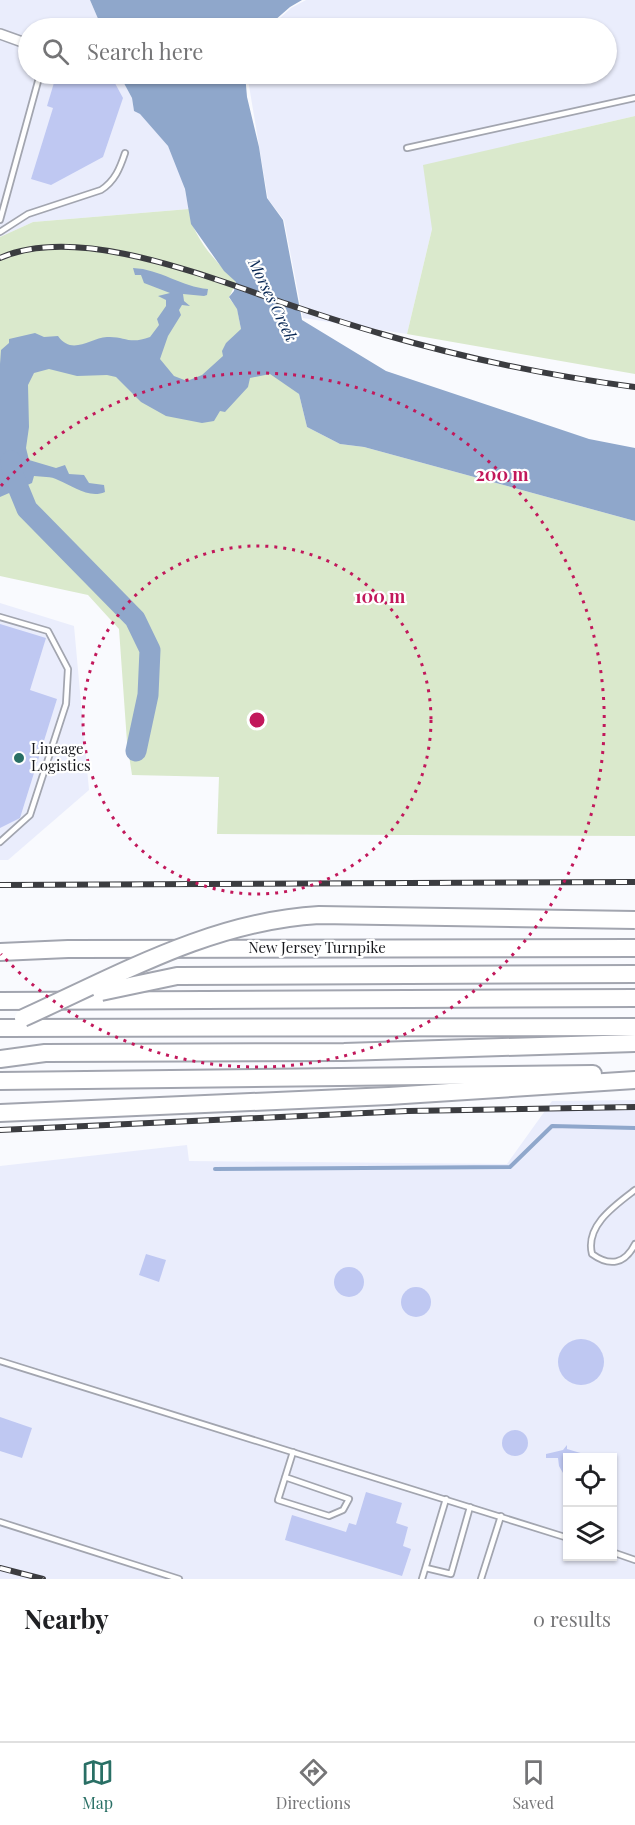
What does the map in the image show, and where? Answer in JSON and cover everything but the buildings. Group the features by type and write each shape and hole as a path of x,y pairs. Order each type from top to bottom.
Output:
{"highway":[{"path":"0,1028 189,944 233,928 286,917 319,915 635,920"},
{"name":"New Jersey Turnpike","path":"0,952 269,948 635,948"},
{"path":"23,1018 109,989 177,976 635,974"},
{"path":"0,1001 635,998"},
{"path":"0,1028 635,1027"},
{"path":"0,1059 45,1053 344,1052 635,1044"},
{"path":"0,1081 635,1074"},
{"path":"0,1113 389,1096 635,1080"}],"street":[{"path":"0,34 18,40"}],"lane":[{"path":"0,220 37,84"},
{"path":"407,148 635,98"},
{"path":"0,232 28,214 101,190 110,184 120,169 125,153"},
{"path":"0,617 48,632 68,669 66,704 30,815 0,842"},
{"path":"635,1190 596,1226 591,1232 589,1243 591,1254 601,1261 613,1263 628,1257 635,1244"},
{"path":"0,1361 563,1537"},
{"path":"285,1477 349,1499 343,1510 329,1516 278,1500 285,1477 293,1452"},
{"path":"422,1579 446,1499"},
{"path":"426,1568 451,1574 470,1507"},
{"path":"481,1579 501,1516"},
{"path":"0,1522 178,1579"},
{"path":"617,1554 635,1560"}],"shaded area":[{"path":"0,0 90,0 98,18 18,18 18,84 124,84 132,98 134,111 140,114 168,146 182,177 189,209 33,222 0,237"},
{"path":"306,0 635,0 635,116 522,142 432,229 407,334 303,318 284,220 268,199 249,84 617,84 617,18 280,18 291,8"},
{"path":"0,603 74,626 89,790 8,860 0,860"},
{"path":"635,1100 635,1579 0,1579 0,1166 187,1145 189,1161 507,1164 552,1101"}],"green space":[{"path":"635,116 635,374 407,334 432,229 423,165"},
{"path":"189,209 191,220 200,239 236,282 229,298 237,308 241,329 299,394 307,427 340,444 364,447 635,521 635,836 217,834 219,777 132,775 127,742 119,629 88,595 0,576 0,237 33,222"}],"water":[{"path":"90,0 302,0 277,18 98,18"},
{"name":"Morses Creek","path":"124,84 246,84 267,198 283,220 302,320 386,371 589,439 635,448 635,521 364,447 340,444 307,427 299,394 270,374 250,378 248,387 225,412 220,411 214,421 202,423 166,416 141,402 116,377 77,376 49,369 34,373 28,385 29,427 26,448 29,460 56,468 65,465 69,474 84,475 89,483 104,485 105,492 87,493 49,477 34,476 32,483 0,497 0,364 1,350 9,343 9,339 35,333 44,337 58,336 63,342 75,345 107,337 132,340 150,337 159,325 157,319 166,306 166,300 158,296 170,293 144,283 141,275 135,275 133,268 152,271 198,288 208,289 207,295 204,296 183,294 184,301 190,306 182,305 179,310 181,315 168,336 160,359 174,376 187,381 202,375 223,356 222,351 226,343 241,329 237,309 229,297 234,291 236,282 224,271 191,224 185,189 168,146 140,114 134,111 132,98"}],"waterway":[{"path":"11,461 13,475 27,509 135,619 150,650 148,695 136,751"},
{"path":"215,1169 510,1167 552,1126 635,1128"}],"railway":[{"path":"0,258 33,249 70,247 110,251 191,271 340,321 444,351 539,372 635,387"},
{"path":"0,885 635,882"},
{"path":"0,1130 408,1111 635,1107"},
{"path":"0,1568 43,1579"}],"place":[{"name":"Lineage Logistics","path":"19,758"}]}
